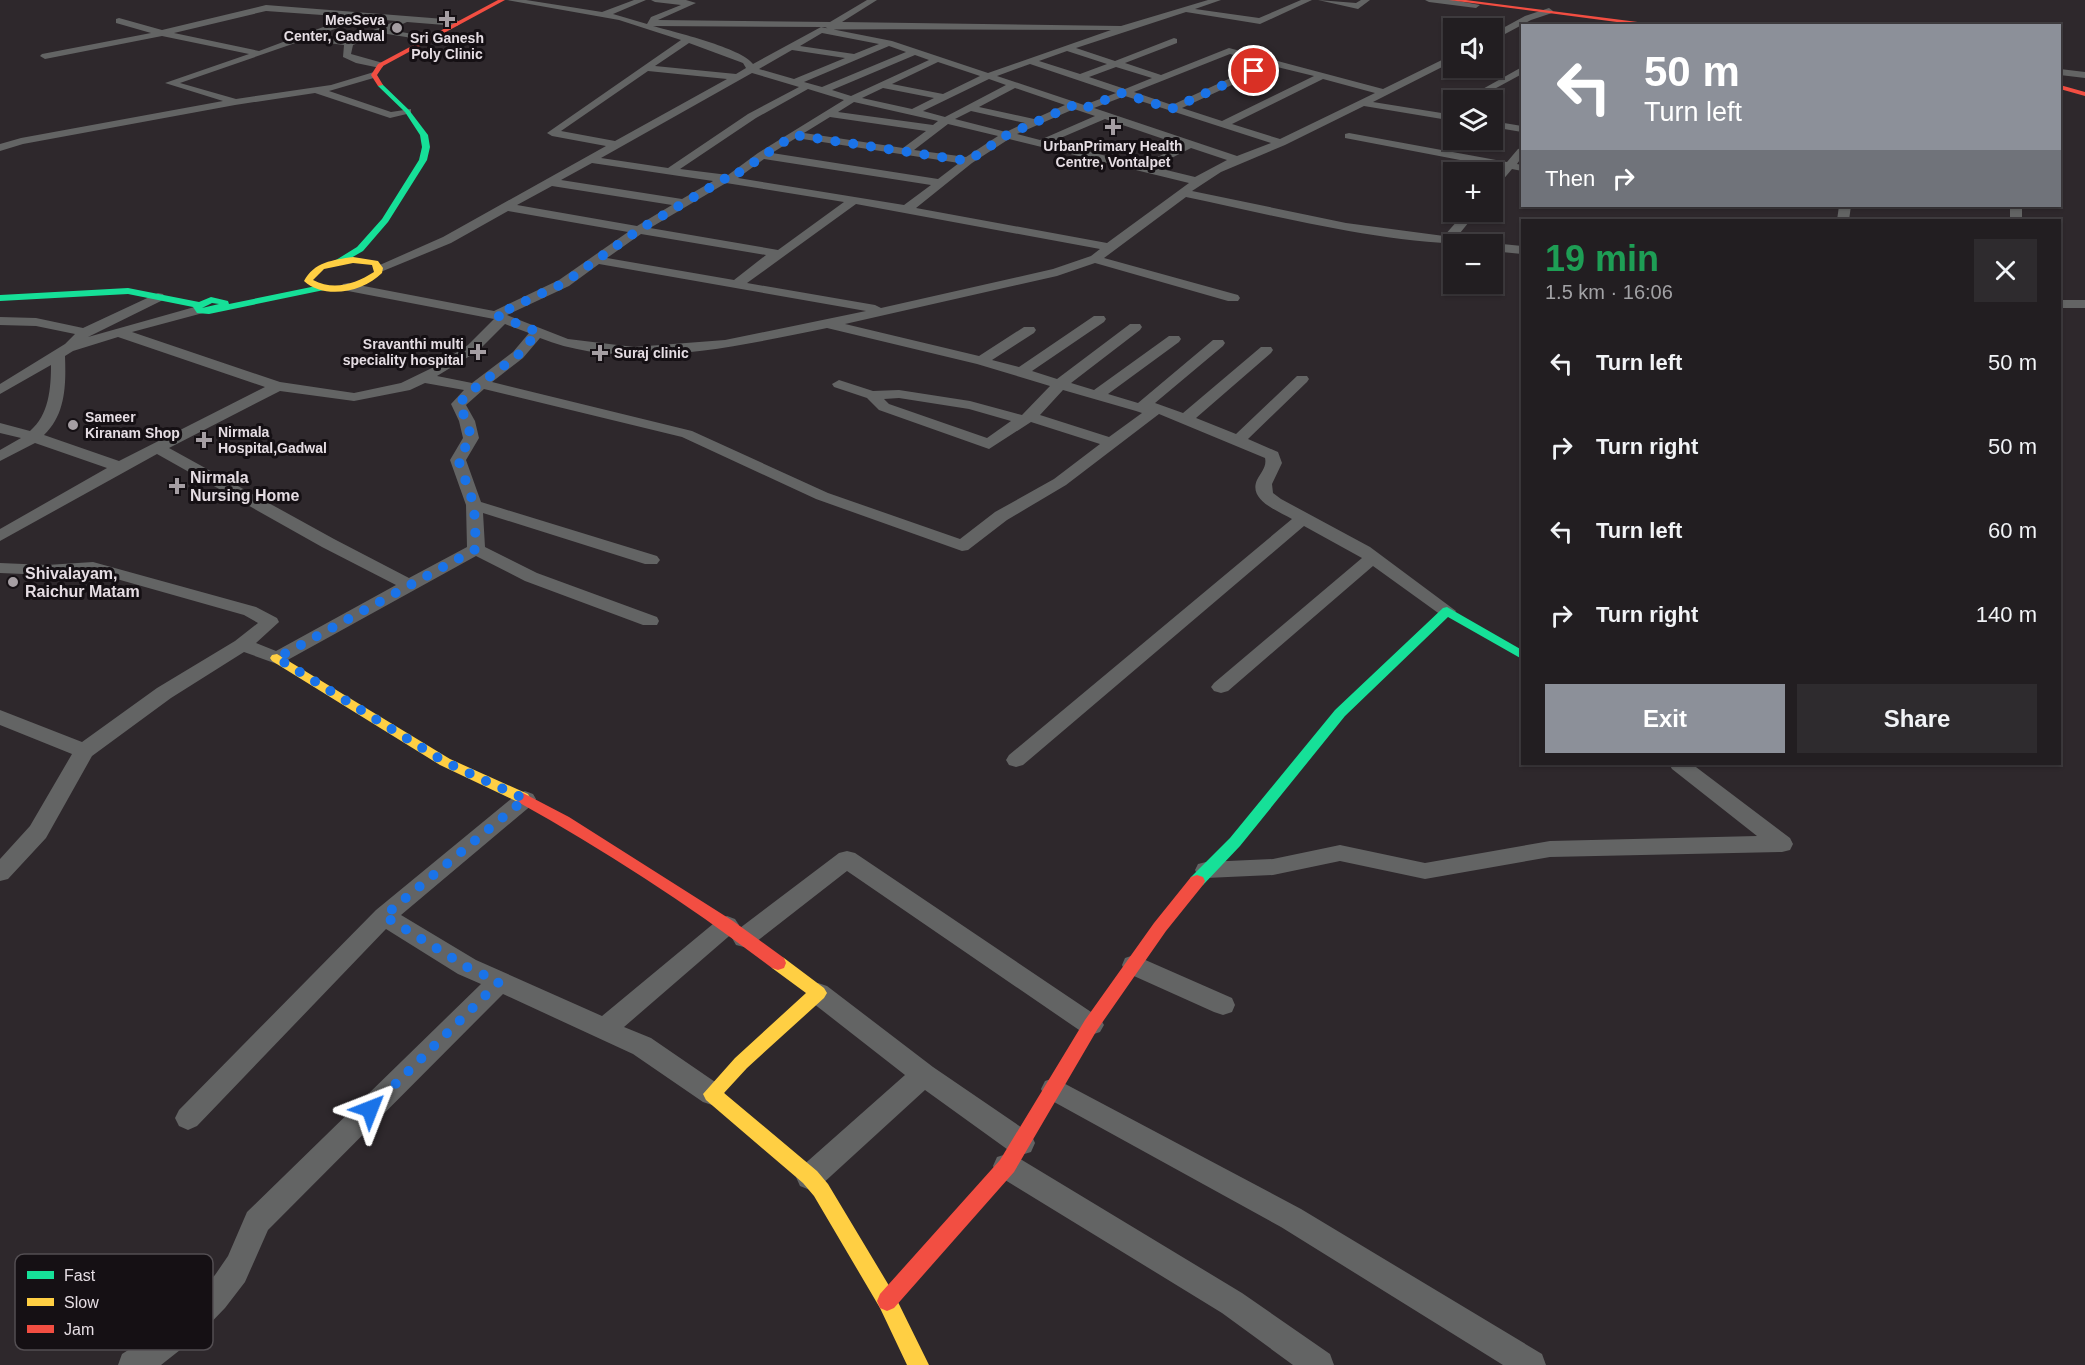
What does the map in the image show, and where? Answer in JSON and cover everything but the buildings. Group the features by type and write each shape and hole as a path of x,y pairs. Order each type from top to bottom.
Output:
{"main road":[{"path":"1452,0 1614,23 1638,24"},
{"path":"220,304 339,262 369,241 423,159 426,147 424,135 407,111 377,82 377,70 457,23 501,2"},
{"path":"0,298 117,291 143,292 198,307 321,288 348,287 375,270 378,250 434,158 437,147 434,134 425,119 388,81 386,70 395,62 501,2"},
{"path":"2061,87 2085,94"},
{"path":"339,262 359,261 375,270"},
{"path":"315,270 309,276 308,281 312,286 321,288"},
{"path":"887,1301 1014,1155 1091,1025 1134,965 1206,870 1235,842 1340,713 1446,611 1521,654"},
{"path":"277,658 445,762 525,799 564,821 736,932 818,993 741,1063 712,1094 810,1177 821,1190 887,1301 918,1365"}],"street":[{"path":"603,15 642,0"},
{"path":"643,24 692,3 655,0"},
{"path":"394,296 377,285 375,270 438,244 507,207 873,0"},
{"path":"913,112 988,76 1127,27 1217,0"},
{"path":"1185,10 1260,21 1308,0"},
{"path":"1322,0 1358,6 1365,0"},
{"path":"1429,0 1538,11"},
{"path":"1468,0 1538,11"},
{"path":"501,2 603,15 643,24 687,40 710,54 746,61 752,70 822,91 1196,180"},
{"path":"45,56 162,33 266,8 457,23"},
{"path":"1503,32 1526,21 1538,11"},
{"path":"235,102 170,83 260,54 361,16"},
{"path":"303,38 349,43 404,20"},
{"path":"119,21 162,33 260,54"},
{"path":"643,24 825,28 1127,27"},
{"path":"825,28 915,51 1014,85 1032,100 1079,107 1237,160"},
{"path":"382,31 428,39"},
{"path":"618,145 552,133 687,40"},
{"path":"1080,78 1174,41"},
{"path":"349,43 346,55 377,70"},
{"path":"796,82 889,43"},
{"path":"792,47 854,57"},
{"path":"1070,49 1161,78"},
{"path":"822,91 915,51"},
{"path":"906,210 968,161 1007,135 1033,122 1122,93 1229,51 1383,92"},
{"path":"684,71 710,54"},
{"path":"118,332 278,386 354,397 405,387 473,348 499,317 564,283 640,229 727,179 852,99 938,59"},
{"path":"1032,62 1280,143"},
{"path":"1171,109 1273,62"},
{"path":"348,287 499,317 565,343 634,351 724,344 826,324 1057,272 1095,260 1109,247 1184,193 1196,180 1280,143 1443,62"},
{"path":"645,68 738,77"},
{"path":"0,148 21,141 235,102 332,88 377,70"},
{"path":"1486,90 1521,71"},
{"path":"2061,72 2085,75"},
{"path":"1221,125 1322,76"},
{"path":"882,85 943,97"},
{"path":"906,151 946,120 1014,85"},
{"path":"670,171 752,116 807,86"},
{"path":"315,90 390,115 407,111"},
{"path":"1002,115 1032,100"},
{"path":"1363,103 1441,116"},
{"path":"969,108 1033,122"},
{"path":"827,114 937,129"},
{"path":"1041,143 1103,116"},
{"path":"1503,126 1521,129"},
{"path":"794,135 968,161"},
{"path":"1349,136 1521,168"},
{"path":"1144,168 1189,145"},
{"path":"1503,173 1521,152"},
{"path":"762,155 940,183"},
{"path":"592,160 727,179 1109,247"},
{"path":"550,182 683,203"},
{"path":"1184,193 1347,227 1443,242"},
{"path":"507,207 780,254 853,201"},
{"path":"1452,234 1462,222"},
{"path":"1503,248 1521,250"},
{"path":"736,285 777,253"},
{"path":"597,260 886,310"},
{"path":"1095,260 1233,298"},
{"path":"0,456 34,437 55,408 63,352 85,332 158,297"},
{"path":"2061,304 2085,304"},
{"path":"0,390 63,352 198,307"},
{"path":"1020,373 1100,319"},
{"path":"0,321 36,322 85,332"},
{"path":"826,324 981,361 1149,408 1238,440 1272,455 1275,465 1264,483 1265,494 1275,503 1373,557 1446,611"},
{"path":"872,395 884,407 989,444 1027,418 1061,383 1135,327"},
{"path":"981,361 1029,330"},
{"path":"476,549 474,505 458,459 471,438 467,421 458,404 518,355 538,332"},
{"path":"1096,394 1174,339"},
{"path":"423,378 479,386 687,434 822,496 962,546 1001,516 1060,482 1110,442 1125,434 1218,343"},
{"path":"1184,420 1266,350"},
{"path":"1238,440 1302,379"},
{"path":"838,384 872,395 899,394 970,405 1027,418 1110,442"},
{"path":"0,536 120,467 278,386"},
{"path":"0,428 34,437 120,467"},
{"path":"158,448 328,543 411,586"},
{"path":"474,505 651,560"},
{"path":"1016,760 1304,517"},
{"path":"242,645 277,658 476,549"},
{"path":"476,549 531,577 650,621"},
{"path":"1221,687 1373,557"},
{"path":"0,568 47,570 93,567 250,611 270,622 242,645 164,693 84,751 38,832 0,873"},
{"path":"0,717 84,751"},
{"path":"1206,870 1273,867 1340,853 1425,871 1550,849 1782,844 1680,765"},
{"path":"188,1118 384,916 525,799"},
{"path":"603,1030 736,932 847,859 1091,1025"},
{"path":"384,916 467,967 642,1046 712,1094"},
{"path":"1134,965 1223,1005"},
{"path":"213,1297 235,1271 257,1221 499,982"},
{"path":"818,993 924,1075 1014,1155 1319,1365"},
{"path":"810,1177 924,1075"},
{"path":"1054,1089 1291,1218 1531,1365"},
{"path":"133,1365 158,1350"}],"traffic: fast":[{"path":"339,262 360,249 385,220 423,160 426,147 424,135 407,111 380,85"},
{"path":"222,307 225,303 211,300 197,307 200,311 209,311 321,288"},
{"path":"0,298 128,291 199,305"},
{"path":"1197,881 1235,842 1340,713 1447,611 1521,654"}],"traffic: slow":[{"path":"353,260 375,263 379,268 378,273 362,283 344,288 325,288 308,281 311,275 321,267 353,260"},
{"path":"277,658 445,762 523,798"},
{"path":"778,963 818,993 741,1063 712,1094 810,1177 821,1190 887,1301 918,1365"}],"traffic: jam":[{"path":"380,85 374,75 380,65 387,60 502,0"},
{"path":"1452,0 1650,24"},
{"path":"2061,87 2085,94"},
{"path":"523,798 564,821 727,925 778,963"},
{"path":"887,1301 1007,1166 1091,1025 1160,927 1197,881"}],"place":[{"name":"Sri Ganesh Poly Clinic","path":"447,19"},
{"name":"MeeSeva Center, Gadwal","path":"397,28"},
{"name":"UrbanPrimary Health Centre, Vontalpet","path":"1113,127"},
{"name":"Sravanthi multi speciality hospital","path":"478,352"},
{"name":"Suraj clinic","path":"600,353"},
{"name":"Sameer Kiranam Shop","path":"73,425"},
{"name":"Nirmala Hospital,Gadwal","path":"204,440"},
{"name":"Nirmala Nursing Home","path":"177,486"},
{"name":"Shivalayam, Raichur Matam","path":"13,582"}],"route":[{"path":"370,1109 499,982 467,967 384,916 525,799 445,762 277,658 476,549 474,505 458,459 471,438 467,421 458,404 518,355 538,332 501,319 496,315 564,283 640,229 726,178 728,180 794,135 968,161 1007,135 1074,105 1083,109 1122,93 1171,109 1254,71"}]}
